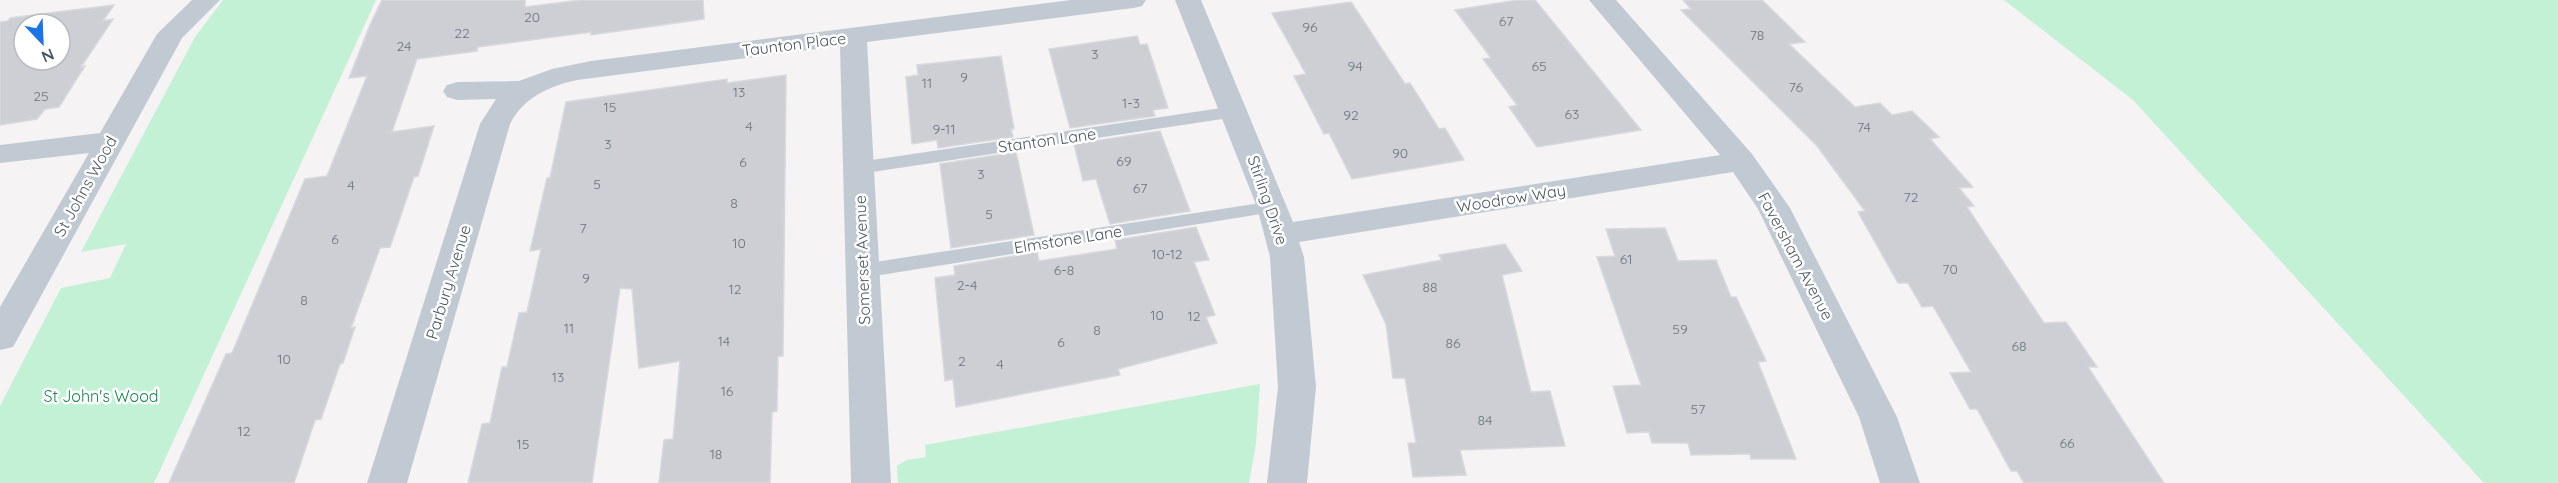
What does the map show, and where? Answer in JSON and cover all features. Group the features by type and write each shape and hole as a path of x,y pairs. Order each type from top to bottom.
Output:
{"street":[{"name":"St Johns Wood","path":"171,34 174,0"},
{"name":"St Johns Wood","path":"0,338 171,34 207,0"},
{"name":"Taunton Place","path":"457,91 524,90 548,79 584,70 1133,0"},
{"name":"Stirling Drive","path":"1188,0 1277,221 1290,278 1297,387 1287,483"},
{"name":"Faversham Avenue","path":"1602,0 1741,161 1774,208 1864,388 1888,441 1900,483"},
{"name":"Somerset Avenue","path":"853,37 871,483"},
{"name":"Parbury Avenue","path":"387,483 495,124 505,106 524,90"},
{"path":"0,154 110,141"},
{"name":"Woodrow Way","path":"1277,221 1741,161"}],"lane":[{"name":"Stanton Lane","path":"859,168 1235,112"},
{"name":"Elmstone Lane","path":"862,271 1277,221"}],"green space":[{"name":"St John's Wood","path":"223,0 376,0 154,483 0,483 0,406 61,288 110,278 126,244 81,252 195,37"},
{"path":"2004,0 2558,0 2558,483 2484,483 2133,100"},
{"path":"1260,384 1256,444 1249,483 898,483 897,466 907,460 926,457 925,445"}],"building":[{"path":"382,0 525,0 525,7 581,0 703,0 704,19 591,35 591,32 478,47 477,51 417,59 392,132 434,126 418,176 414,177 390,247 380,248 351,328 355,327 343,363 340,364 321,419 315,420 294,483 169,483 226,354 232,353 305,179 327,176 367,76 349,78"},
{"path":"1518,0 1535,0 1641,130 1537,147 1509,107 1517,105 1483,59 1491,58 1455,10"},
{"path":"1683,0 1762,0 1805,42 1789,44 1855,107 1880,103 1892,115 1912,111 1939,137 1930,139 1973,187 1959,188 1974,206 1967,207 2044,323 2066,322 2097,367 2088,367 2164,483 2024,483 2017,471 2011,471 1977,409 1970,409 1950,373 1971,372 1933,306 1922,307 1908,283 1898,283 1858,212 1865,211 1817,146 1681,10 1691,9"},
{"path":"1351,2 1405,84 1410,83 1439,129 1445,128 1464,160 1352,179 1329,133 1324,134 1294,76 1306,74 1272,13"},
{"path":"114,5 103,21 113,19 81,67 85,66 59,107 45,109 37,119 0,125 0,22 12,18 12,72 72,72 72,12 58,12"},
{"path":"1137,36 1140,45 1147,44 1168,108 1153,110 1155,116 1070,128 1049,49"},
{"path":"1001,56 1014,129 1011,129 1013,137 938,148 937,140 912,144 906,77 918,75 917,65"},
{"path":"786,75 783,356 778,356 777,411 772,412 770,483 659,483 664,440 673,439 680,361 639,368 632,289 620,288 592,483 468,483 482,424 490,423 502,367 507,367 519,313 527,312 541,249 530,251 547,178 550,178 566,102 727,79 727,83"},
{"path":"1160,131 1190,211 1110,224 1096,179 1083,181 1074,144"},
{"path":"1016,152 1034,235 951,248 940,164"},
{"path":"1196,227 1209,260 1194,262 1215,315 1206,317 1217,343 1118,369 1120,375 956,407 953,379 945,381 935,278 955,275 954,266 1037,252 1039,261 1117,249 1115,240"},
{"path":"1665,228 1678,261 1716,260 1731,297 1736,297 1766,361 1758,362 1796,459 1751,459 1750,454 1691,455 1688,443 1652,443 1649,432 1627,433 1613,386 1641,385 1597,257 1615,256 1606,229"},
{"path":"1505,244 1522,271 1502,275 1531,392 1550,391 1565,446 1460,450 1466,475 1413,477 1408,443 1416,443 1405,378 1393,378 1386,324 1363,275 1442,260 1439,255"}]}
